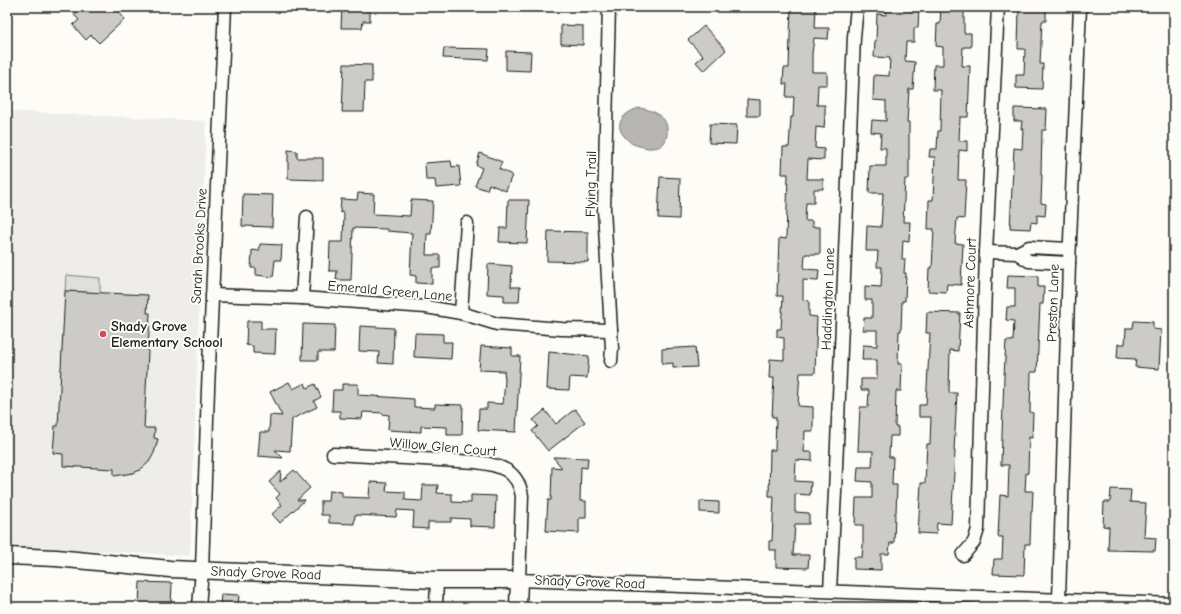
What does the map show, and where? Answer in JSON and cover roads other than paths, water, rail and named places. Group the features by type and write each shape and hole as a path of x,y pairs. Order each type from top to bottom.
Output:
{"main road":[{"name":"Shady Grove Road","path":"7,556 56,558 170,569 437,580 519,580"},
{"path":"518,607 519,580"}],"street":[{"name":"Sarah Brooks Drive","path":"200,607 225,7"},
{"name":"Flying Trail","path":"609,7 604,209 612,348 611,360"},
{"name":"Haddington Lane","path":"830,591 854,45 857,7"},
{"name":"Ashmore Court","path":"963,555 974,542 978,528 986,252 998,7"},
{"name":"Preston Lane","path":"1059,600 1069,249 1080,7"},
{"path":"302,298 307,217"},
{"path":"461,313 467,223"},
{"path":"1017,254 1029,247 1069,249"},
{"path":"986,252 1017,254 1029,261 1069,263"},
{"name":"Emerald Green Lane","path":"212,295 302,298 426,307 461,313 497,324 611,330"},
{"name":"Willow Glen Court","path":"333,454 476,462 493,464 506,469 515,476 521,486 522,496 519,580"},
{"path":"436,607 437,580"},
{"name":"Shady Grove Road","path":"519,580 830,591 964,602 1059,600 1174,604"}],"place":[{"name":"Shady Grove Elementary School","path":"103,334"}]}
